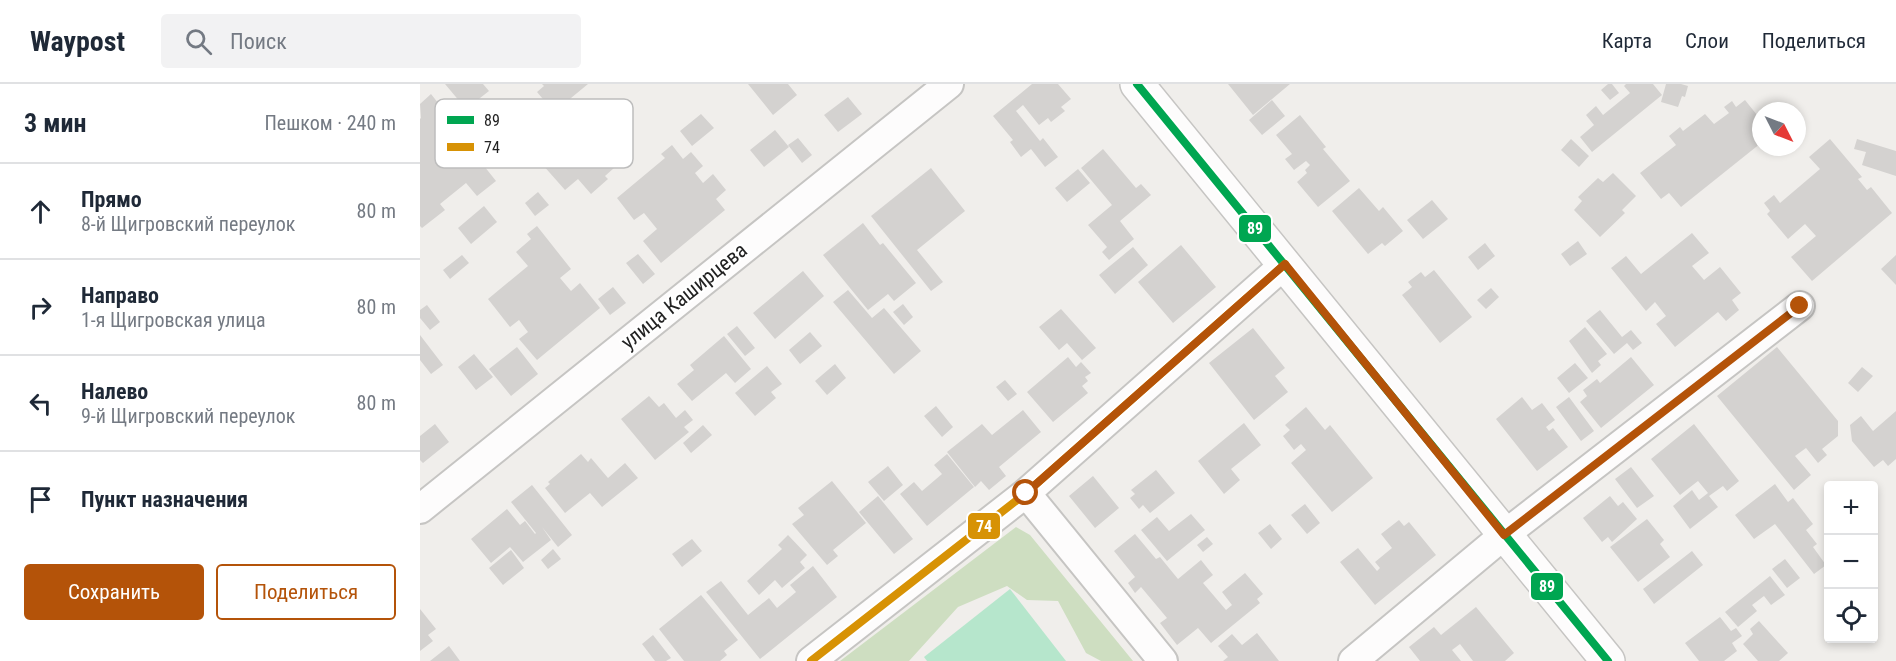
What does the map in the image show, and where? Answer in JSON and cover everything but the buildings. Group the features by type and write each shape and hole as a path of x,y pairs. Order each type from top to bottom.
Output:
{"street":[{"name":"улица Каширцева","path":"420,509 949,84"},
{"path":"1137,84 1608,661"},
{"path":"811,661 1026,493 1285,264"},
{"path":"1353,661 1504,535 1800,306"},
{"path":"1026,493 1162,661"}],"green space":[{"path":"1016,527 1030,535 1133,661 1101,661 1086,653 1058,601 1027,600 1007,586 958,607 909,661 840,661"},
{"path":"1010,589 1066,661 927,661 924,657"}],"transit line":[{"name":"89","path":"1137,84 1608,661"},
{"name":"74","path":"811,661 1026,493 1285,264"}],"route":[{"path":"1026,493 1285,264 1504,535 1800,306"}]}
